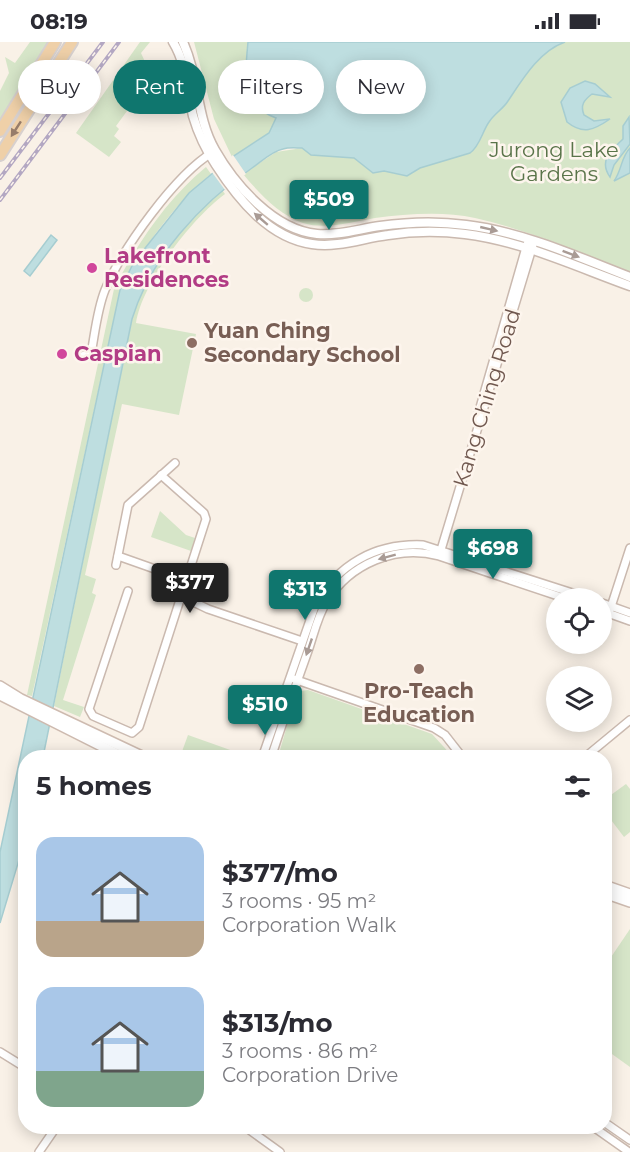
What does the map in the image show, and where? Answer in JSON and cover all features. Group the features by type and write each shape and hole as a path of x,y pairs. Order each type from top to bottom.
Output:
{"main road":[{"path":"0,131 55,42"},
{"path":"0,156 72,42"},
{"path":"0,686 26,705"},
{"path":"0,695 128,750"},
{"path":"52,717 111,750"},
{"path":"612,888 630,894"},
{"path":"612,896 630,902"}],"street":[{"path":"173,42 184,70 198,132 234,183 274,216 314,234 339,234 410,223 532,239 630,277"},
{"path":"183,42 194,75 201,117 212,153"},
{"path":"81,356 91,354 102,298 118,265 165,197 212,153"},
{"path":"470,230 630,286"},
{"name":"Kang Ching Road","path":"438,552 532,239"},
{"path":"116,566 128,505 175,463"},
{"path":"128,591 89,709 93,716 128,733 138,730 206,516 161,475"},
{"path":"265,750 315,606 327,586 352,563 381,548 403,544 438,552 555,588"},
{"path":"612,604 630,548"},
{"path":"274,750 321,612 344,579 358,568 385,557 404,553 438,552 546,591"},
{"path":"118,556 186,580"},
{"path":"612,605 630,559"},
{"path":"181,596 208,609 302,641"},
{"path":"612,610 630,613"},
{"path":"612,611 630,621"},
{"path":"289,677 434,728 445,735 457,750"},
{"path":"594,750 630,720"},
{"path":"104,739 110,725"},
{"path":"0,1052 18,1063"},
{"path":"612,1128 630,1140"},
{"path":"39,1152 51,1134"},
{"path":"255,1134 280,1152"},
{"path":"603,1134 629,1152"}],"green space":[{"path":"30,42 49,42 38,60 18,60 18,92 0,121 0,91 9,73 5,57 15,63"},
{"path":"140,42 150,42 141,53 144,60 127,60"},
{"path":"194,42 248,42 246,60 218,60 218,114 271,114 276,118 269,133 232,157 214,119 206,88 206,60 199,60"},
{"name":"Jurong Lake Gardens","path":"565,42 630,42 630,272 534,235 463,216 412,214 330,226 303,223 277,209 243,174 276,152 302,148 354,158 373,173 384,171 407,176 420,168 470,153 476,147 491,119 506,104 532,67 547,52"},
{"path":"113,80 113,114 125,114 116,126 119,129 114,136 121,142 109,157 76,133 89,114 101,114 101,97"},
{"path":"206,167 211,174 172,212 138,259 120,290 32,696 27,695 114,289 132,256 166,208 178,193"},
{"path":"222,190 225,194 198,219 170,252 140,307 136,323 196,334 179,415 122,404 85,575 96,579 92,593 96,595 63,700 84,707 80,717 54,706 132,319 147,283 168,248 193,216"},
{"path":"306,288 311,290 313,295 311,300 306,302 301,300 299,295 301,290"},
{"path":"160,511 186,535 195,538 191,551 151,537"},
{"path":"308,690 432,734 447,750 280,750 295,698 300,691"},
{"path":"188,735 230,750 183,750"},
{"path":"626,784 630,789 630,832 624,837 612,821 612,794"},
{"path":"630,929 630,1067 612,1054 612,956"}],"water":[{"path":"248,42 565,42 547,52 532,67 506,104 491,119 476,147 470,153 420,168 407,176 384,171 373,173 354,158 311,155 302,148 279,150 214,198 196,215 165,253 140,296 132,319 44,750 22,750 120,290 134,262 189,193 232,157 269,133 276,118 269,114 324,114 324,60 246,60"},
{"path":"585,81 595,84 610,97 592,94 587,98 582,108 584,115 594,121 610,119 588,130 578,129 567,122 561,102 570,88"},
{"path":"629,117 630,144 614,165 610,177 605,165 606,160 623,139 623,126"},
{"path":"630,148 630,173 614,181 625,155"},
{"path":"51,235 57,240 30,276 24,271"},
{"path":"18,768 18,863 0,923 0,852"}],"pier":[{"path":"233,155 246,174 225,190 211,171"}],"railway":[{"path":"0,178 103,42"},
{"path":"0,200 119,42"}],"place":[{"name":"Lakefront Residences","path":"92,268"},
{"name":"Yuan Ching Secondary School","path":"192,343"},
{"name":"Caspian","path":"62,354"},
{"name":"Pro-Teach Education","path":"419,669"}]}
